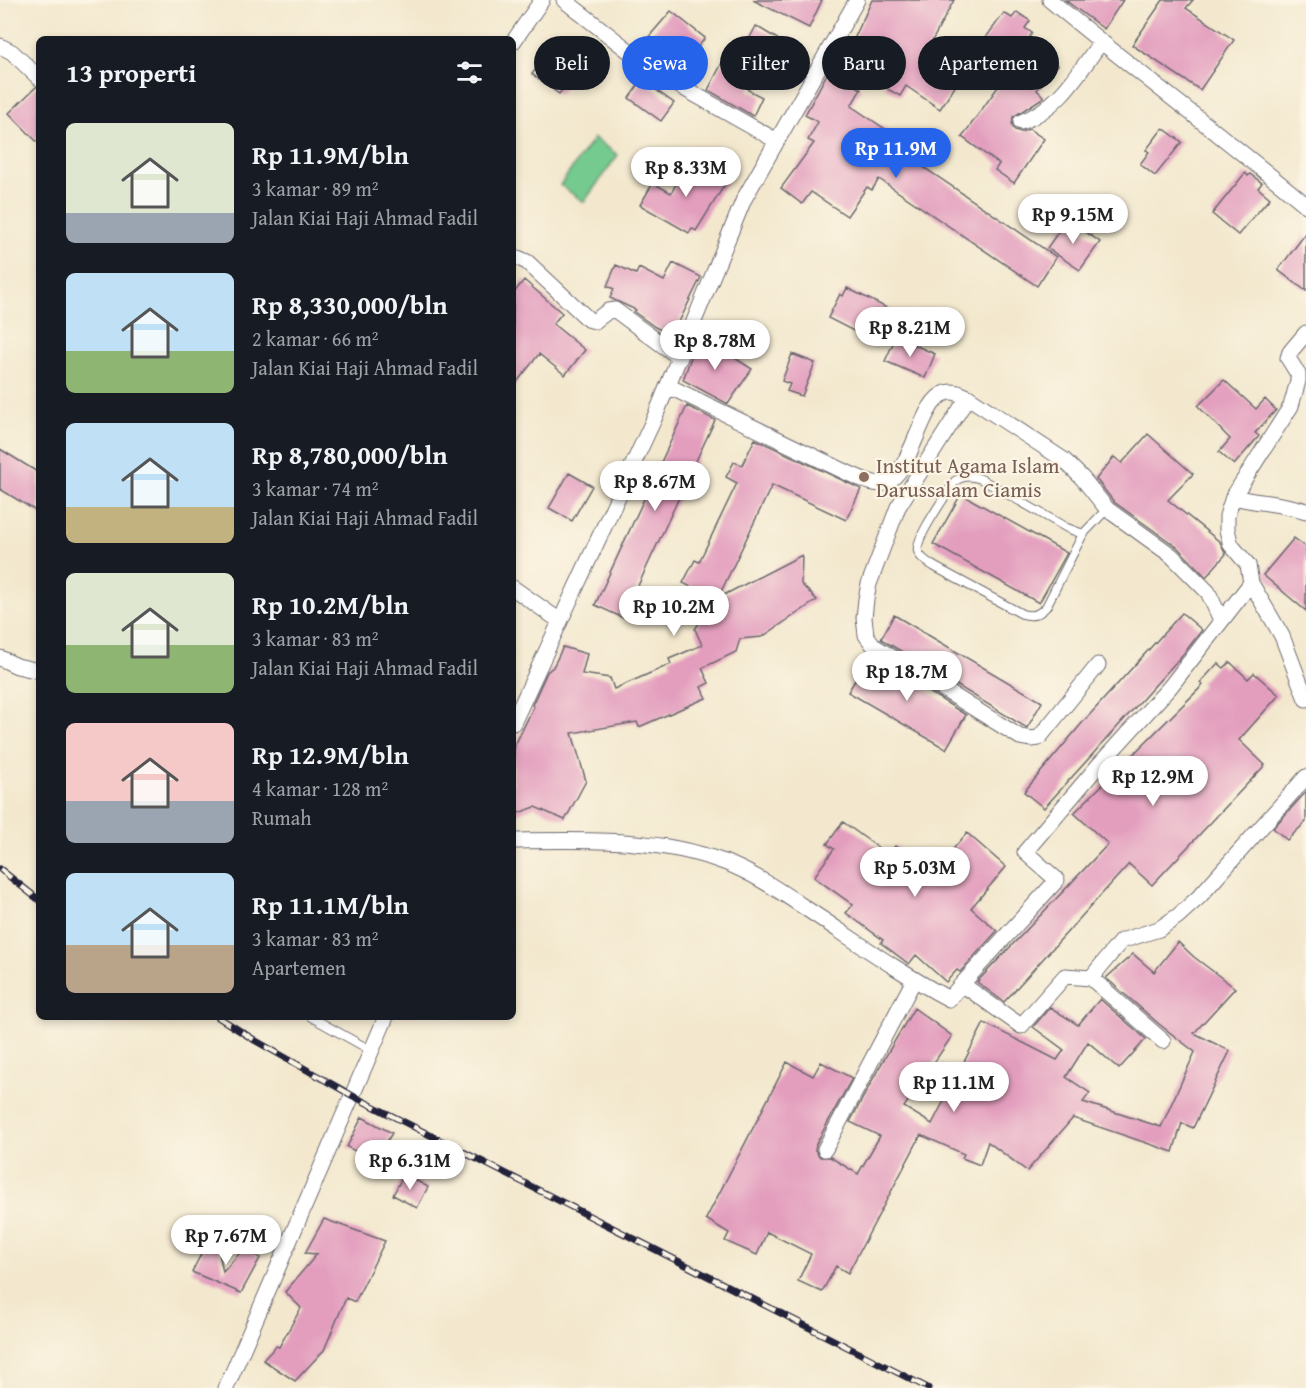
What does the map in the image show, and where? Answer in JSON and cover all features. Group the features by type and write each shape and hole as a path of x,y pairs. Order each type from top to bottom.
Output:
{"street":[{"path":"516,38 543,0"},
{"path":"564,0 657,74 777,141"},
{"path":"516,716 668,386 744,200 856,0"},
{"path":"1050,0 1306,205"},
{"path":"1022,122 1037,116 1056,101 1101,42"},
{"path":"0,46 12,52 36,75"},
{"path":"516,258 527,262 588,319 595,321 608,311 615,310 680,358"},
{"path":"1306,333 1290,352 1288,358 1302,376 1298,381 1291,406 1234,497 1227,516 1227,530 1231,545 1248,565 1251,583 1282,636 1306,699"},
{"path":"668,386 850,474 876,483 886,482 898,474 931,407 939,396 946,392 968,397 1064,460 1107,509 1171,555 1208,592 1221,620"},
{"path":"968,397 898,507 869,584 864,618 866,635 874,646 1020,736 1032,740 1039,738 1098,665"},
{"path":"1234,497 1285,505 1306,512"},
{"path":"516,841 642,842 696,853 726,863 769,885 914,980 949,999 1057,880 1025,852 1098,766 1170,687 1251,583"},
{"path":"516,590 560,621"},
{"path":"0,657 17,666 36,670"},
{"path":"1091,978 1120,941 1159,928 1178,916 1199,897 1306,777"},
{"path":"962,984 1021,1026 1065,976 1091,978 1163,1041"},
{"path":"825,1149 914,980"},
{"path":"226,1388 385,1020"}],"lane":[{"path":"1083,534 1067,528 981,479 970,476 955,481 923,534 918,544 918,552 924,561 1022,614 1031,616 1039,614 1046,607 1083,534 1107,509"},
{"path":"316,1020 372,1051"}],"green space":[{"path":"594,138 618,155 584,202 560,185"}],"building":[{"path":"753,0 822,0 809,28"},
{"path":"872,0 954,0 935,36 918,36 918,90 953,90 940,109 906,86 906,36 856,36"},
{"path":"1065,0 1123,0 1104,29"},
{"path":"1163,0 1193,0 1186,8 1234,40 1200,90 1132,45"},
{"path":"671,11 702,36 649,36"},
{"path":"1017,12 1030,21 1025,28 1032,33 1030,36 987,36 1004,13 1012,18"},
{"path":"756,26 773,36 751,36"},
{"path":"720,67 720,90 748,90 762,97 753,116 708,90"},
{"path":"822,83 822,90 860,90 851,106 900,139 894,147 1056,257 1037,286 879,179 872,190 867,187 847,216 811,192 802,204 781,188 814,143 808,140 818,122 805,115"},
{"path":"36,87 36,141 9,113"},
{"path":"635,90 656,90 674,103 661,121 629,98"},
{"path":"889,90 904,90 900,96"},
{"path":"996,90 1037,90 1044,97 1013,117 1012,126 1015,130 1021,132 1029,129 1044,139 1014,183 995,170 999,164 962,137"},
{"path":"1163,128 1182,142 1155,176 1140,164 1149,152 1146,150"},
{"path":"690,160 727,181 696,231 692,228 689,233 640,205 653,183 671,193"},
{"path":"1245,173 1262,183 1258,188 1270,198 1238,235 1212,214"},
{"path":"1067,219 1100,242 1080,270 1047,248"},
{"path":"1306,233 1306,291 1278,270"},
{"path":"673,263 701,277 679,322 682,324 677,338 655,327 634,312 636,310 610,298 614,289 607,286 616,265 636,274 639,268 664,281"},
{"path":"524,280 562,313 553,324 585,350 565,375 539,354 516,383 516,290"},
{"path":"847,288 893,311 877,343 828,318 840,294 843,296"},
{"path":"699,335 752,369 728,404 683,380"},
{"path":"896,337 935,354 925,378 885,361"},
{"path":"792,354 815,363 802,396 787,391 790,384 782,381"},
{"path":"1224,380 1256,409 1265,399 1276,410 1255,433 1259,436 1234,465 1219,452 1230,439 1198,406"},
{"path":"687,406 715,420 623,618 595,605"},
{"path":"1148,434 1193,474 1168,500 1220,542 1226,554 1206,577 1177,547 1114,502 1096,479 1114,457 1122,463"},
{"path":"755,439 861,489 846,520 772,485 718,598 802,555 801,584 817,600 762,637 740,639 736,652 702,668 709,683 701,687 706,698 639,727 637,722 572,733 586,781 565,820 535,807 516,814 516,743 547,672 553,667 563,647 587,654 582,674 610,678 614,689 671,664 669,659 702,645 695,629 716,599 683,583 695,560 699,562 737,483 726,477 734,462 742,465"},
{"path":"0,449 36,471 36,511 0,489"},
{"path":"569,473 592,486 572,521 549,508"},
{"path":"961,494 1067,553 1039,603 933,544"},
{"path":"1294,538 1306,547 1306,611 1263,575"},
{"path":"1182,613 1202,630 1185,652 1044,808 1024,792 1083,722"},
{"path":"894,615 1042,702 1027,728 881,639"},
{"path":"870,655 966,715 946,749 848,692"},
{"path":"1230,662 1248,679 1254,673 1279,695 1239,740 1265,765 1152,885 1129,864 1004,1002 977,982 1108,844 1074,813 1203,685 1200,683 1218,663 1224,668"},
{"path":"1306,792 1306,822 1287,840 1273,828"},
{"path":"843,822 888,855 895,846 932,873 967,833 1006,867 971,908 997,931 960,972 957,970 946,982 916,955 909,964 881,943 883,940 846,913 853,905 814,877 834,849 827,844"},
{"path":"1178,942 1235,988 1194,1033 1230,1051 1193,1128 1182,1123 1173,1152 1073,1118 1027,1171 988,1142 980,1165 962,1158 964,1154 921,1135 848,1273 836,1266 822,1292 798,1281 811,1254 767,1232 757,1255 725,1241 729,1233 706,1219 787,1062 813,1076 821,1062 852,1078 816,1144 815,1150 820,1157 830,1157 858,1174 880,1136 850,1122 914,1008 952,1036 904,1107 932,1124 984,1023 1057,1060 1064,1050 1033,1027 1050,1007 1078,1025 1100,999 1146,1039 1119,1069 1088,1042 1066,1077 1090,1093 1083,1102 1161,1127 1195,1052 1106,978 1133,954 1154,972"},
{"path":"362,1117 392,1133 384,1146 396,1152 388,1167 347,1147"},
{"path":"404,1174 428,1187 417,1208 393,1195"},
{"path":"324,1219 385,1241 355,1302 346,1298 324,1350 295,1381 263,1360 276,1346 279,1347 301,1308 285,1292 317,1254 305,1253"},
{"path":"214,1228 223,1272 244,1248 260,1258 241,1293 192,1272"}],"railway":[{"path":"0,869 36,898"},
{"path":"223,1020 353,1096 928,1388"}],"place":[{"name":"Institut Agama Islam Darussalam Ciamis","path":"864,477"}]}
